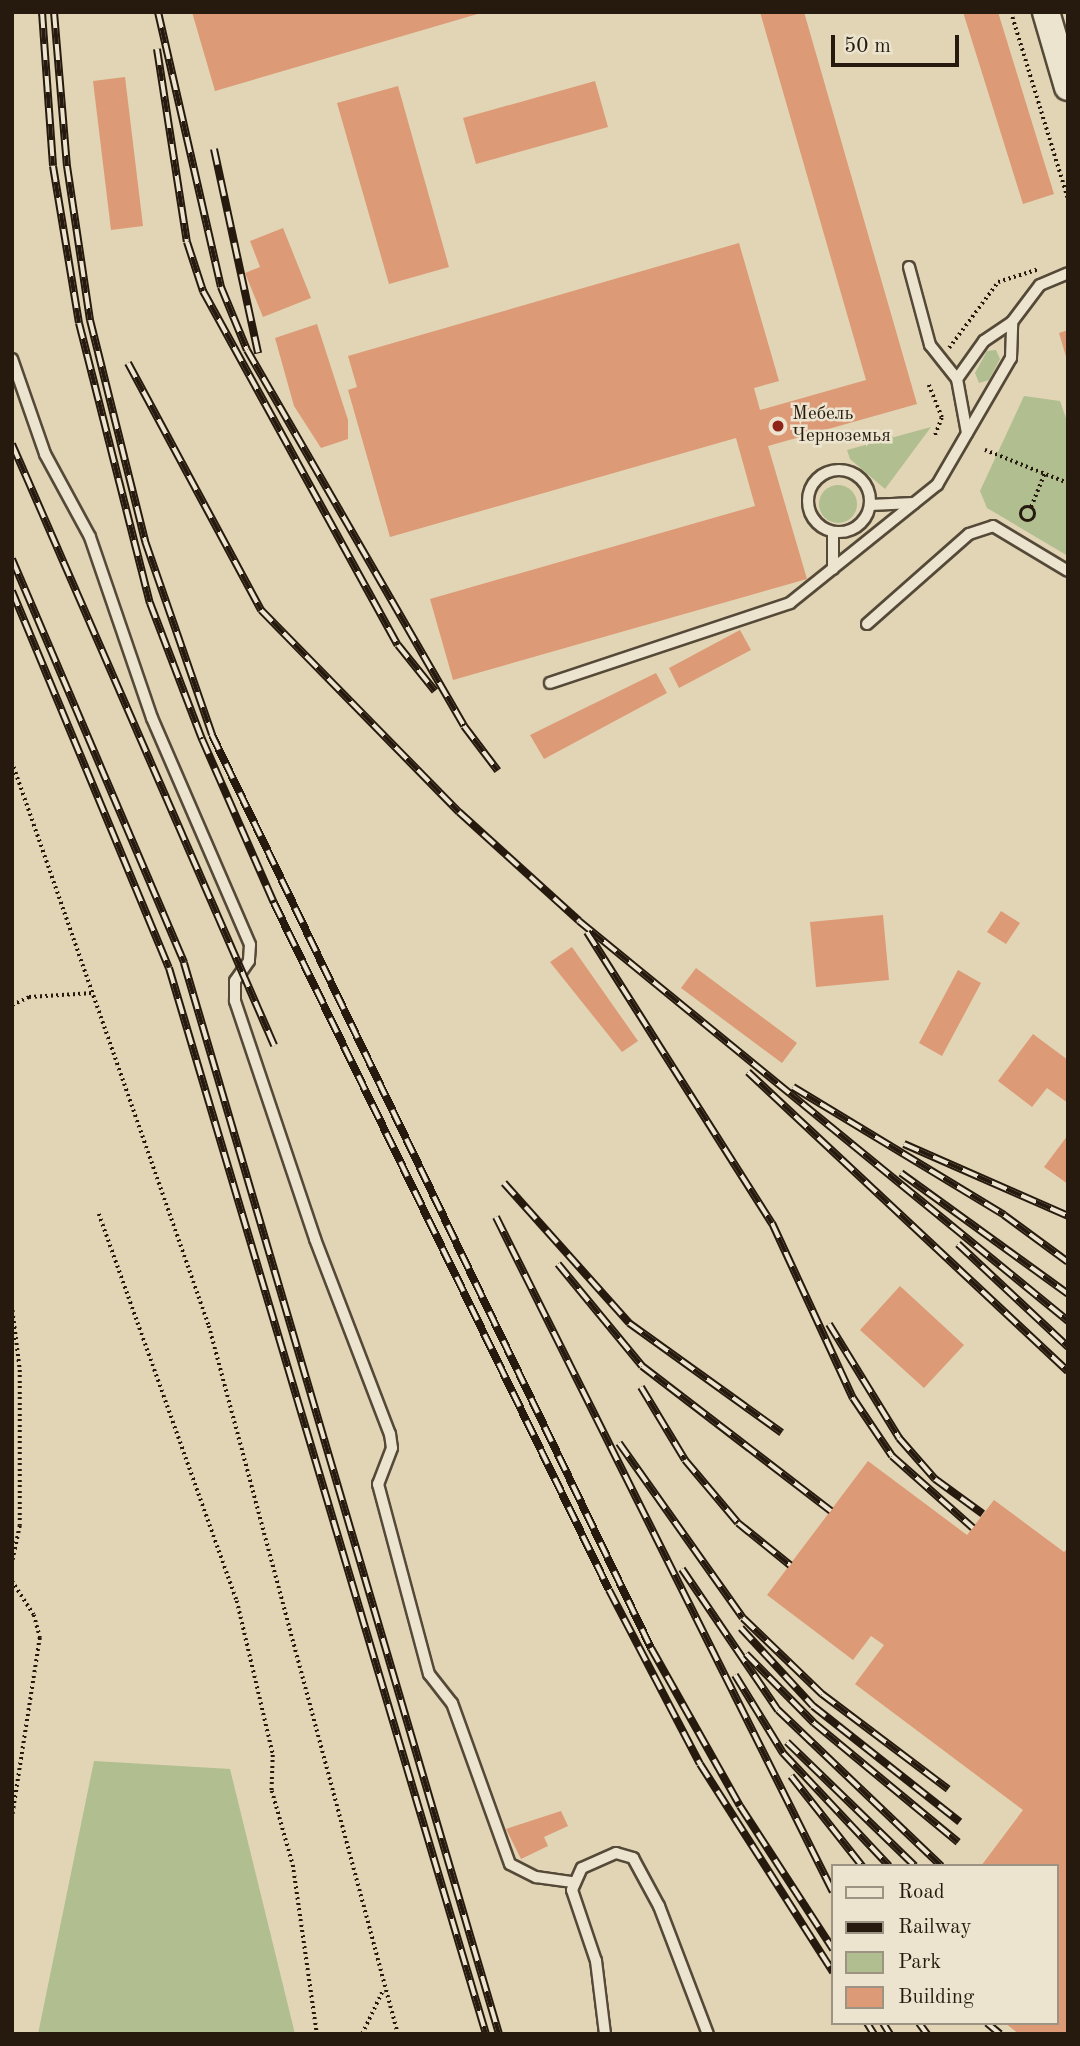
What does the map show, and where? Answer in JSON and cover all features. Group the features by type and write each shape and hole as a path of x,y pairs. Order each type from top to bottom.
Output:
{"main road":[{"path":"1045,12 1068,86"}],"lane":[{"path":"909,267 930,345 957,379 967,433"},
{"path":"957,379 984,341 1012,322 1040,285 1068,273"},
{"path":"550,683 790,603 937,485 1011,358 1012,322"},
{"path":"12,359 45,453 90,537 152,718 250,945 249,961 235,981 235,1001 314,1239 390,1434 392,1448 378,1484 429,1674 452,1703 510,1864 536,1877 573,1882"},
{"path":"842,471 860,478 870,505 861,523 833,532 815,522 808,502 822,475 842,471"},
{"path":"870,505 915,503"},
{"path":"867,624 969,534 992,526 1068,571"},
{"path":"833,532 833,569"},
{"path":"573,1882 594,1860 615,1853 633,1858 659,1906 708,2034"},
{"path":"573,1882 596,1961 605,2034"}],"path":[{"path":"1011,12 1068,199"},
{"path":"941,358 998,282 1044,268"},
{"path":"929,385 942,418 935,436"},
{"path":"985,450 1068,483"},
{"path":"1031,507 1022,510 1025,521 1035,517 1031,507 1045,474"},
{"path":"12,762 209,1326 383,1992 398,2034"},
{"path":"12,1005 29,997 93,993"},
{"path":"99,1214 237,1601 273,1755 272,1791 293,1865 317,2034"},
{"path":"12,1305 20,1435 20,1526 12,1563"},
{"path":"12,1581 40,1638 12,1818"},
{"path":"362,2034 383,1992"}],"green space":[{"path":"996,350 1000,359 989,380 979,383 975,373 987,351"},
{"path":"1024,396 1060,401 1068,424 1068,556 987,508 980,491"},
{"path":"931,427 885,489 850,459 847,450"},
{"path":"838,485 852,490 857,504 852,518 838,523 824,518 819,504 824,490"},
{"path":"94,1761 230,1769 295,2034 38,2034"}],"building":[{"path":"192,12 481,12 481,13 215,91"},
{"path":"760,12 804,12 917,404 768,446 807,579 453,680 430,599 755,506 736,438 390,537 348,390 357,387 348,356 739,243 779,381 754,388 760,410 866,380"},
{"path":"963,12 998,12 1054,194 1023,204"},
{"path":"125,77 143,226 111,230 93,81"},
{"path":"595,81 608,127 476,164 463,118"},
{"path":"398,86 449,267 389,284 337,103"},
{"path":"283,228 311,298 263,317 245,273 260,267 250,241"},
{"path":"317,324 348,420 348,439 321,448 294,406 275,338"},
{"path":"1068,330 1068,360 1067,360 1059,333"},
{"path":"740,630 751,650 679,688 669,668"},
{"path":"656,673 667,693 544,759 530,735"},
{"path":"1001,911 1020,923 1006,944 987,932"},
{"path":"883,915 889,980 816,987 810,922"},
{"path":"572,947 638,1041 622,1052 550,962"},
{"path":"696,968 797,1043 782,1063 681,988"},
{"path":"958,970 981,983 942,1056 919,1043"},
{"path":"1033,1034 1068,1060 1068,1103 1047,1088 1032,1107 998,1081"},
{"path":"1068,1135 1068,1184 1044,1167"},
{"path":"900,1286 964,1345 924,1388 860,1330"},
{"path":"868,1461 967,1535 994,1500 1064,1552 1068,1548 1068,2034 1019,2034 1008,2025 1059,2025 1059,1864 982,1864 1023,1810 855,1684 884,1645 871,1636 853,1660 767,1595"},
{"path":"561,1811 568,1826 544,1837 548,1846 521,1859 506,1829"}],"railway":[{"path":"42,12 53,166 79,323 150,603 202,739 274,903 609,1590 700,1764 832,1970"},
{"path":"54,12 67,166 90,320 145,541 212,735 651,1648 740,1806 832,1947"},
{"path":"158,12 221,287 247,350 464,726 498,771"},
{"path":"157,49 187,242 203,291 398,645 435,691"},
{"path":"214,149 258,353"},
{"path":"128,363 261,610 459,812 579,921 1068,1321"},
{"path":"12,444 274,1045"},
{"path":"12,559 184,963 499,2034"},
{"path":"12,591 169,968 486,2034"},
{"path":"587,932 772,1223 853,1398 892,1456 973,1528"},
{"path":"748,1072 1068,1371"},
{"path":"793,1087 1004,1215 1068,1262"},
{"path":"904,1144 1068,1216"},
{"path":"901,1173 1068,1294"},
{"path":"504,1183 629,1323 782,1433"},
{"path":"496,1217 832,1890"},
{"path":"958,1244 1068,1347"},
{"path":"558,1264 642,1366 831,1511"},
{"path":"829,1324 899,1438 935,1479 983,1514"},
{"path":"641,1387 685,1460 738,1523 790,1565"},
{"path":"619,1443 743,1618 822,1694 948,1789"},
{"path":"682,1569 778,1710 939,1864"},
{"path":"741,1628 813,1706 960,1822"},
{"path":"746,1654 814,1723 958,1842"},
{"path":"735,1675 783,1753 887,1864"},
{"path":"787,1742 913,1864"},
{"path":"791,1776 860,1864"},
{"path":"868,2025 874,2034"},
{"path":"884,2025 890,2034"},
{"path":"920,2025 927,2034"},
{"path":"989,2025 1000,2034"}],"place":[{"name":"Мебель Черноземья","path":"778,426"}]}
